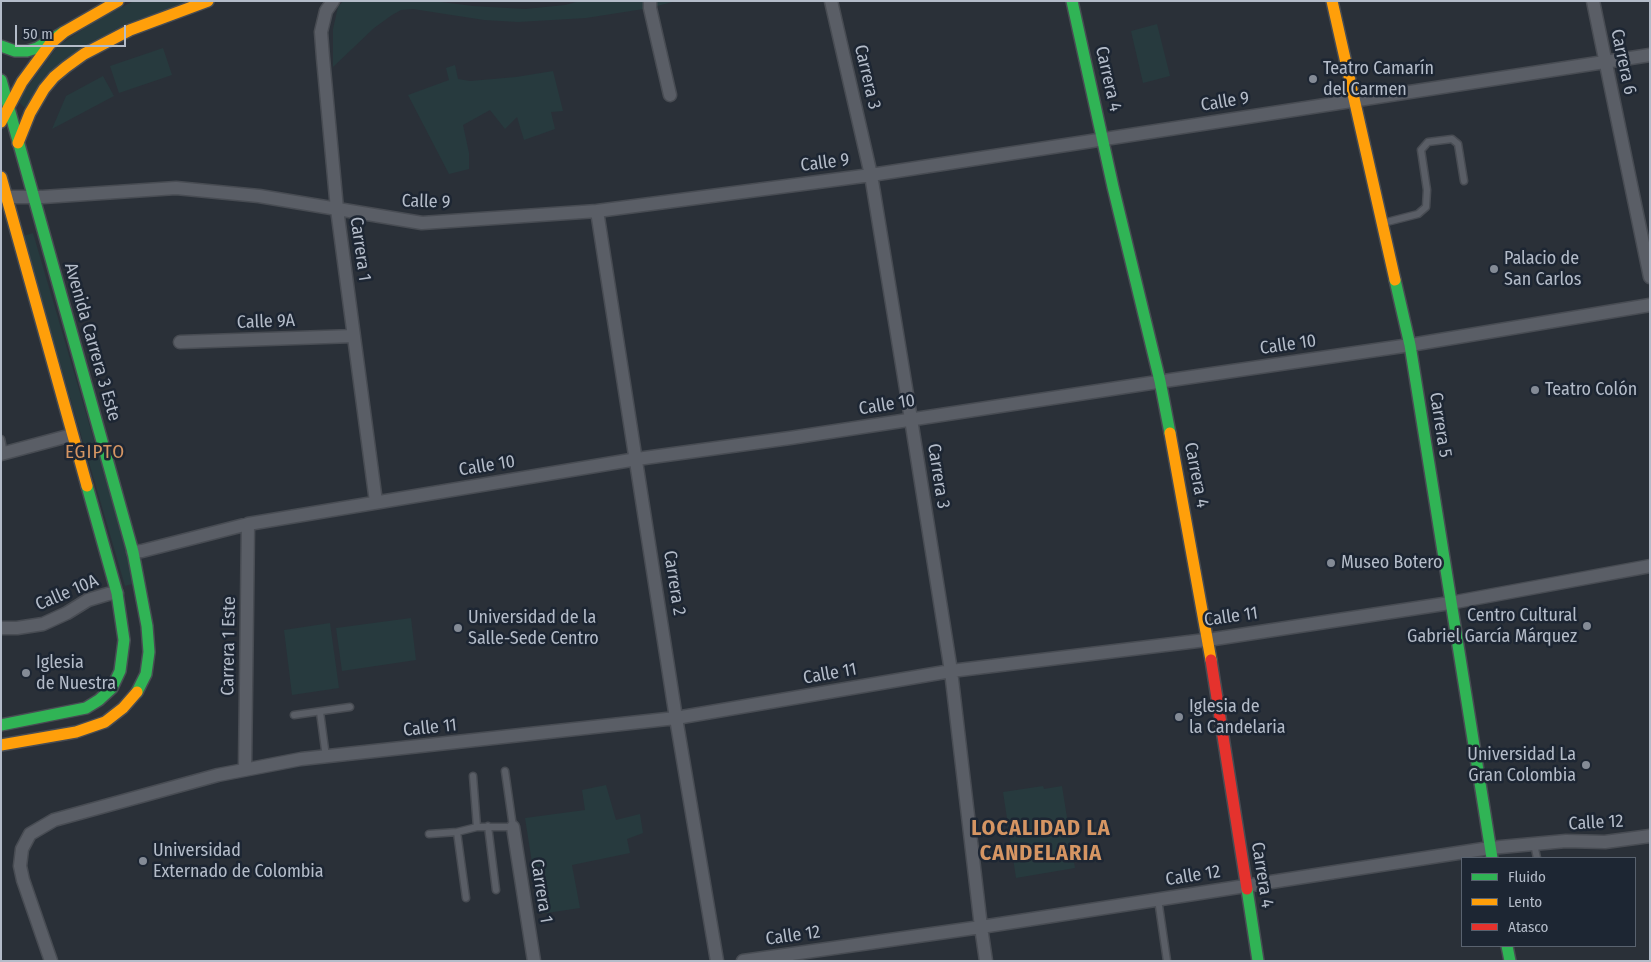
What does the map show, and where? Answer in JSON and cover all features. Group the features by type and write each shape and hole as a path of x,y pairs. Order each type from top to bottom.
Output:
{"street":[{"path":"1,46 15,51 38,48 118,1"},
{"path":"18,143 30,113 44,89 66,67 84,54 130,30 208,1"},
{"name":"Carrera 1","path":"333,1 326,11 321,32 337,209 376,502"},
{"name":"Carrera 3","path":"831,1 871,175 911,419 951,671 986,961"},
{"name":"Carrera 4","path":"1072,1 1104,139 1113,187 1160,381 1208,639 1258,961"},
{"name":"Carrera 5","path":"1332,1 1410,345 1491,853"},
{"name":"Carrera 6","path":"1593,1 1650,277"},
{"path":"648,3 670,95"},
{"path":"1,122 25,76 40,56 64,32"},
{"name":"Calle 9","path":"4,197 33,197 176,188 259,196 422,223 597,211 871,175 1650,55"},
{"name":"Avenida Carrera 3 Este","path":"1,80 133,552 147,626 149,652 146,674 132,699 115,715 95,726 76,732 1,745"},
{"path":"1,177 4,197 107,554 117,593 124,640 124,653 120,671 112,688 99,700 86,708 67,713 1,725"},
{"name":"Carrera 2","path":"597,211 676,718 717,961"},
{"name":"Calle 10","path":"133,552 248,524 637,458 790,438 1410,345 1650,305"},
{"name":"Calle 9A","path":"180,342 354,336"},
{"path":"3,454 72,435"},
{"name":"Carrera 1 Este","path":"245,769 248,524"},
{"name":"Calle 11","path":"51,961 21,873 20,856 26,840 36,829 54,820 154,791 245,769 326,757 676,718 951,671 1208,639 1450,603 1650,566"},
{"name":"Calle 10A","path":"3,626 30,627 43,624 67,613 88,600 117,593"},
{"name":"Carrera 1","path":"513,827 534,961"},
{"name":"Calle 12","path":"743,961 981,927 1246,885 1491,853 1534,844 1605,842 1650,836"},
{"path":"1508,947 1510,961"}],"lane":[{"path":"1382,224 1418,214 1426,207 1427,190 1421,150 1428,142 1452,139 1458,144 1464,181"},
{"path":"1,439 3,454"},
{"path":"294,716 350,707"},
{"path":"320,712 326,757"},
{"path":"429,834 457,832 488,826 513,827 505,770"},
{"path":"473,776 477,827"},
{"path":"488,826 496,890"},
{"path":"457,832 466,898"},
{"path":"1534,844 1536,857"},
{"path":"1158,899 1167,961"}],"green space":[{"path":"134,1 191,1 125,25 27,110 19,102 21,96 58,46 98,19"},
{"path":"343,1 433,1 473,6 525,9 565,5 580,1 676,1 650,8 586,18 518,22 484,20 413,9 401,10 374,28 333,67 333,29 338,7"},
{"path":"1157,24 1170,76 1143,83 1131,31"},
{"path":"163,48 172,75 119,93 110,66"},
{"path":"455,65 458,79 470,81 516,77 553,71 563,111 551,112 555,129 524,140 517,117 505,129 490,110 463,125 469,153 469,169 449,174 408,95 449,80 446,68"},
{"path":"103,76 114,96 52,129 66,96"},
{"path":"33,233 136,583 125,586 23,236"},
{"path":"411,618 416,660 342,671 336,628"},
{"path":"330,623 339,688 292,695 284,630"},
{"path":"606,785 616,820 640,814 643,833 627,839 630,853 572,865 580,908 540,914 525,818 585,810 582,790"},
{"path":"1043,786 1044,789 1062,786 1075,868 1016,878 1003,792"}],"traffic: fast":[{"path":"1072,1 1113,187 1160,381 1170,433"},
{"path":"1,46 15,51 27,51 37,48 64,32"},
{"path":"1,80 133,552 147,626 149,652 146,674 137,692"},
{"path":"1395,280 1410,345 1492,857"},
{"path":"1,725 86,708 99,700 112,688 120,671 124,640 117,593 87,486"},
{"path":"1247,889 1258,961"},
{"path":"1507,947 1510,961"}],"traffic: slow":[{"path":"1,122 22,82 50,44 64,32 118,1"},
{"path":"18,143 30,113 44,89 66,67 84,54 130,30 208,1"},
{"path":"1332,1 1395,280"},
{"path":"1,177 87,486"},
{"path":"1170,433 1211,660"},
{"path":"1,745 76,732 105,722 123,708 137,692"}],"traffic: jam":[{"path":"1211,660 1247,889"}],"place":[{"name":"Teatro Camarín del Carmen","path":"1313,79"},
{"name":"Palacio de San Carlos","path":"1494,269"},
{"name":"Teatro Colón","path":"1535,390"},
{"name":"Museo Botero","path":"1331,563"},
{"name":"Centro Cultural Gabriel García Márquez","path":"1587,626"},
{"name":"Universidad de la Salle-Sede Centro","path":"458,628"},
{"name":"Iglesia de Nuestra","path":"26,673"},
{"name":"Iglesia de la Candelaria","path":"1179,717"},
{"name":"Universidad La Gran Colombia","path":"1586,765"},
{"name":"Universidad Externado de Colombia","path":"143,861"}],"district":[{"name":"EGIPTO","path":"95,453"},
{"name":"LOCALIDAD LA CANDELARIA","path":"1041,842"}]}
